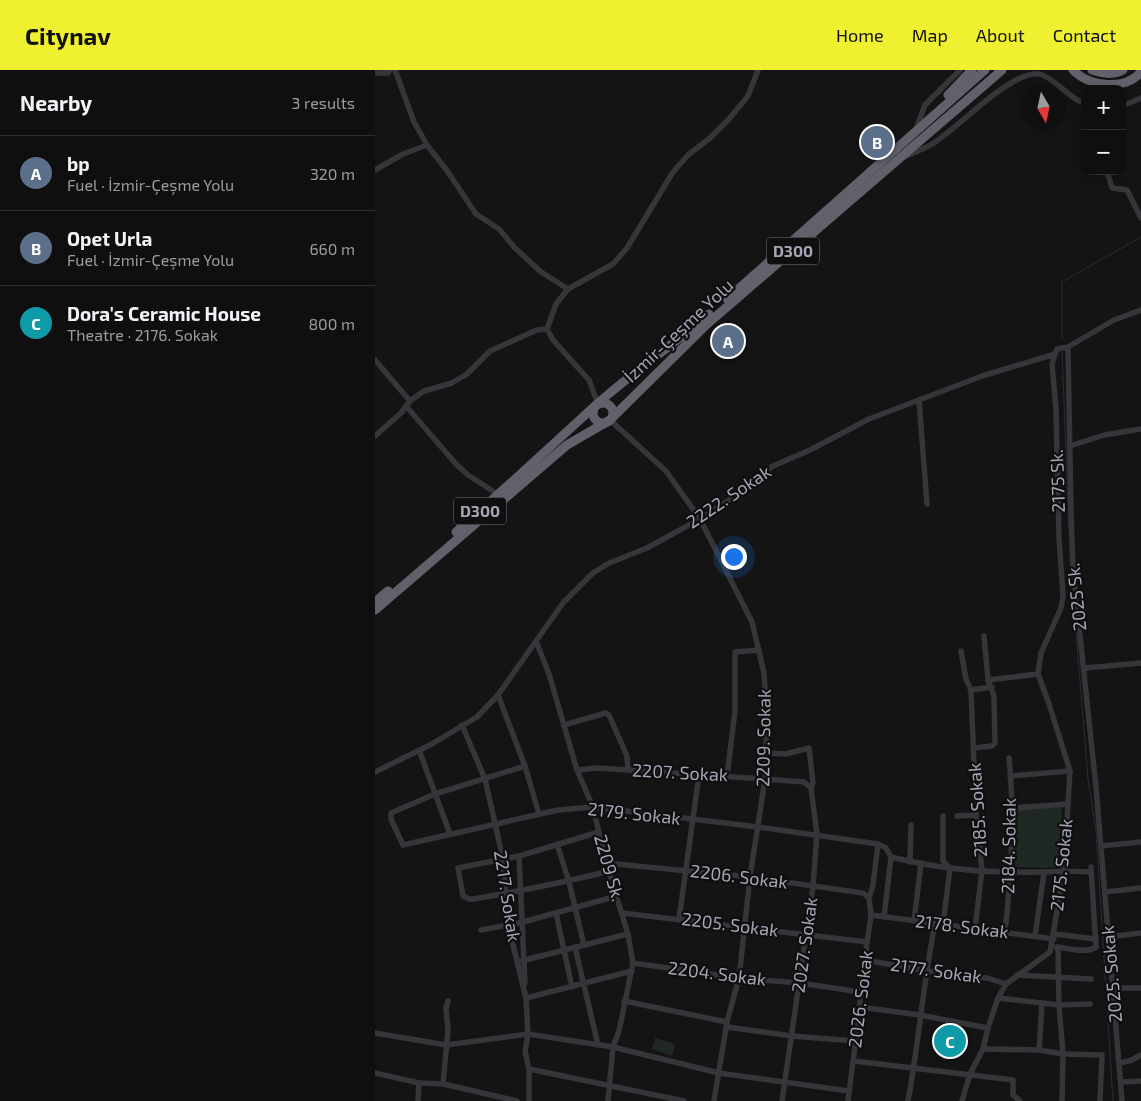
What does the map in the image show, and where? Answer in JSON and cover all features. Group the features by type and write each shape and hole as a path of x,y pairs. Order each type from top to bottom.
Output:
{"highway":[{"path":"916,131 972,70"},
{"name":"İzmir-Çeşme Yolu","path":"375,602 499,495 598,404 676,342 751,278 985,70"},
{"name":"İzmir-Çeşme Yolu","path":"375,610 567,446 610,420 706,325 1003,70"},
{"path":"1073,70 1079,76 1091,82 1107,85 1125,82 1141,72"},
{"path":"1092,70 1102,73 1118,73 1123,70"},
{"path":"598,404 606,404 611,408 613,414 610,420 602,423 597,420 594,412 598,404"}],"street":[{"path":"375,72 388,73 390,70"},
{"path":"395,70 414,122 427,145 476,214 499,229 515,248 541,272 568,289"},
{"path":"598,404 589,380 553,340 547,329 556,304 568,289 613,264 623,253 644,222 673,172 688,155 711,138 729,119 748,96 758,70"},
{"path":"916,131 925,105 960,70"},
{"path":"900,159 933,144 1007,82 1033,73 1042,74 1049,78 1070,97 1081,102"},
{"path":"1126,104 1141,98"},
{"path":"375,170 403,154 427,145"},
{"path":"1108,175 1112,188 1127,190 1141,218"},
{"name":"2222. Sokak","path":"375,772 419,750 477,717 498,695 563,604 593,574 609,563 647,548 700,519 749,487 759,476 773,466 810,450 869,419 982,376 1055,354 1057,349 1068,347 1114,320 1141,310"},
{"path":"375,436 401,413 408,403 424,391 452,383 467,374 490,352 537,330 547,329"},
{"name":"2025 Sk.","path":"1068,347 1073,569 1085,668 1101,846"},
{"name":"2175 Sk.","path":"1038,674 1041,653 1061,608 1063,596 1059,538 1056,409 1052,364 1055,354"},
{"path":"375,360 456,464 468,475 499,495"},
{"path":"919,400 927,504"},
{"name":"2209. Sokak","path":"610,420 666,471 700,519 752,622 766,685 765,779 750,877 739,978 727,1025 714,1101"},
{"path":"1069,446 1104,436 1141,429"},
{"path":"974,748 991,746 995,743 994,696 988,680 984,636"},
{"name":"2209 Sk.","path":"537,641 565,725 577,770 593,807 606,863 628,934 633,963 619,1031 613,1047 608,1101"},
{"path":"727,776 735,711 735,652 759,650"},
{"name":"2185. Sokak","path":"961,650 966,679 971,690 976,815 982,870 975,929"},
{"path":"1085,668 1141,663"},
{"path":"988,680 1038,674"},
{"name":"2175. Sokak","path":"1038,674 1070,771 1064,870 1054,937 1063,1054 1062,1101"},
{"path":"971,690 992,687"},
{"path":"498,695 525,766 539,814"},
{"path":"565,725 606,712 627,756 628,770"},
{"name":"2217. Sokak","path":"463,726 485,779 503,859 508,924 521,961 526,998 527,1034 525,1050 529,1069 529,1101"},
{"name":"2027. Sokak","path":"765,753 786,754 809,748 813,783 811,788 817,834 813,886 782,1101"},
{"path":"419,750 449,834"},
{"name":"2184. Sokak","path":"1005,933 1011,872 1011,776 1009,758"},
{"path":"435,794 525,766"},
{"name":"2207. Sokak","path":"577,770 598,768 727,776 804,782 811,788"},
{"path":"1011,776 1070,771"},
{"path":"679,918 699,775"},
{"name":"2179. Sokak","path":"435,794 391,813 391,819 403,845 558,810 593,807 692,820 758,826 879,844"},
{"path":"1011,808 1068,804"},
{"path":"957,816 976,815"},
{"path":"943,816 943,861 950,868"},
{"path":"910,862 911,826"},
{"path":"599,832 519,856 458,868 463,896 474,899 521,892 609,872"},
{"path":"1101,846 1141,842"},
{"path":"557,844 569,882 584,945"},
{"path":"879,844 886,848 891,857 884,917"},
{"name":"2026. Sokak","path":"848,1101 871,915 869,898 873,885 879,844"},
{"name":"2025. Sokak","path":"1101,846 1122,1101"},
{"path":"519,856 523,922 521,961 628,934"},
{"path":"891,857 950,868 1011,872 1043,873 1091,869 1096,947 1092,950 1055,947 1006,984 998,998 983,1049 970,1074 962,1101"},
{"name":"2206. Sokak","path":"606,863 750,877 863,893 869,898"},
{"path":"914,921 921,863"},
{"path":"943,925 950,868"},
{"path":"1035,936 1043,873"},
{"path":"1105,892 1141,888"},
{"path":"481,930 523,922 617,896"},
{"name":"2205. Sokak","path":"622,912 867,942"},
{"path":"556,913 572,987"},
{"name":"2178. Sokak","path":"871,915 1005,933 1096,939"},
{"path":"907,1101 914,1068 926,970 935,924"},
{"path":"1108,937 1141,933"},
{"path":"575,947 598,1045"},
{"name":"2177. Sokak","path":"865,960 987,978 1006,984"},
{"name":"2204. Sokak","path":"633,963 860,992"},
{"path":"526,998 631,971"},
{"path":"1017,974 1091,979"},
{"path":"1113,988 1141,988"},
{"path":"998,998 1042,1004 1090,1004"},
{"path":"443,1084 448,1030 448,1001"},
{"path":"624,1001 727,1025 792,1036 855,1041"},
{"path":"1039,1050 1042,1004"},
{"path":"860,1007 988,1028"},
{"path":"375,1033 446,1045 527,1034 613,1047 719,1073 849,1090"},
{"path":"983,1049 1039,1050 1063,1054 1102,1056 1100,1101"},
{"path":"1120,1062 1132,1060 1141,1055"},
{"path":"854,1061 1013,1080 1013,1095 1020,1101"},
{"path":"529,1069 684,1101"},
{"path":"375,1073 419,1082 443,1084 517,1101"},
{"path":"1121,1082 1141,1081"},
{"path":"418,1101 419,1082"}],"shaded area":[{"path":"1062,807 1058,868 1015,867 1016,808"},
{"path":"655,1038 675,1044 672,1056 652,1049"}],"waterway":[{"path":"1062,338 1062,282 1141,237"},
{"path":"1062,352 1069,528"},
{"path":"1073,595 1088,779 1096,830 1113,1101"}],"place":[{"name":"Opet Urla","path":"877,142"},
{"name":"bp","path":"728,341"},
{"name":"Dora's Ceramic House","path":"950,1041"}]}
